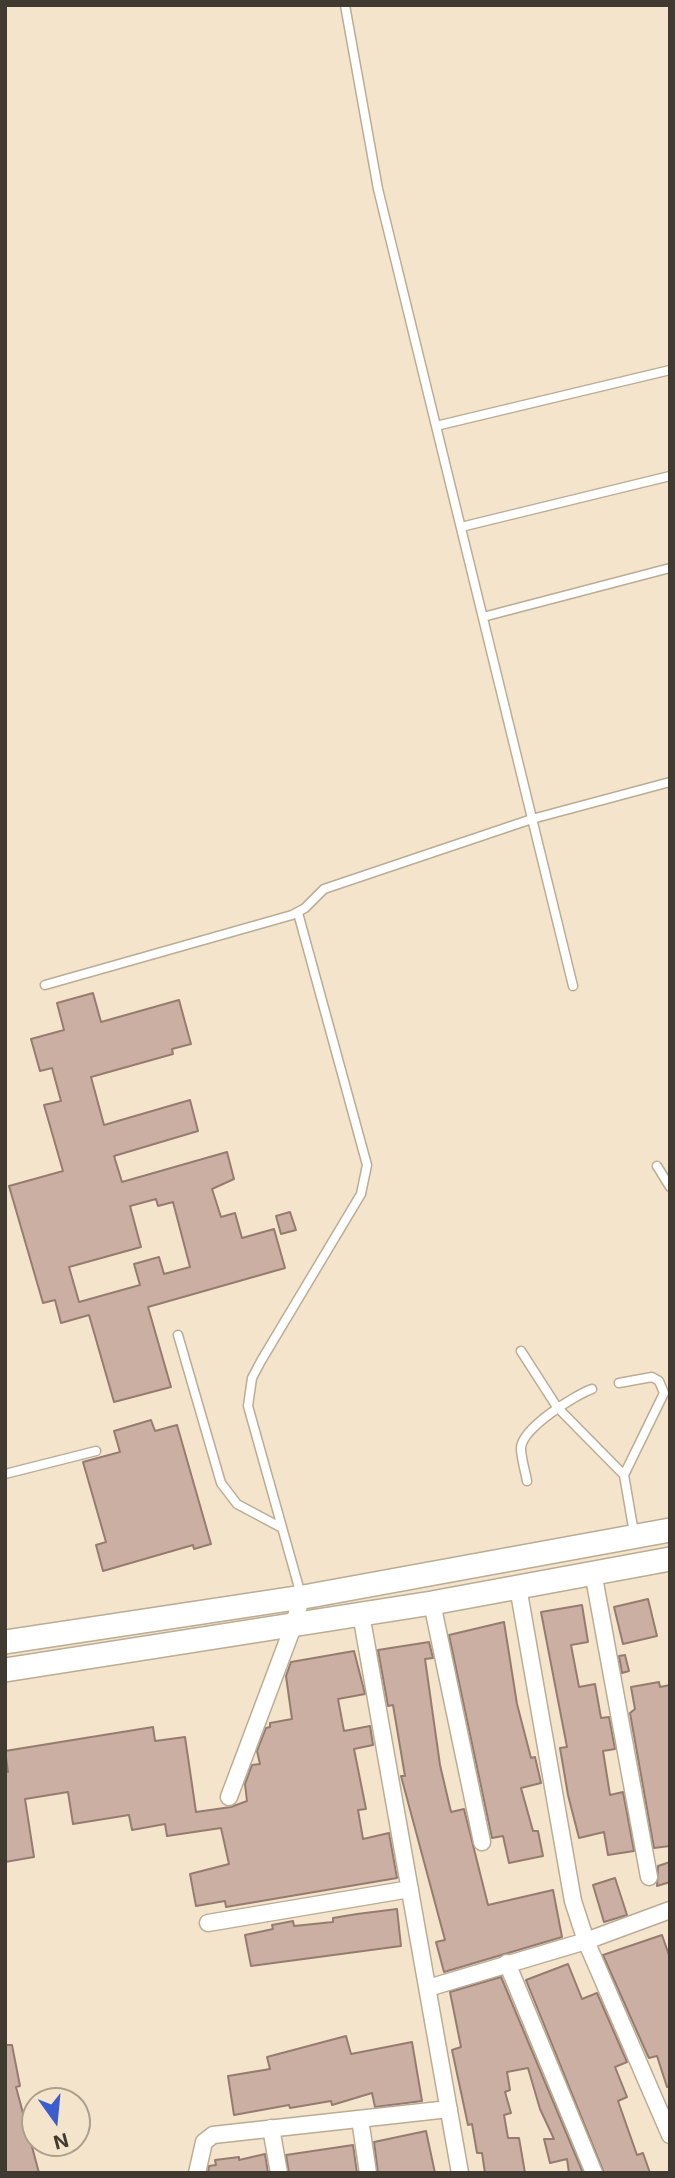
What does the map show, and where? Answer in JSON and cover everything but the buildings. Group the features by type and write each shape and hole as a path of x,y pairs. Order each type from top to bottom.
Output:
{"main road":[{"path":"5,1642 301,1598 670,1530"},
{"path":"5,1671 432,1603 670,1559"}],"street":[{"path":"593,1572 649,1877"},
{"path":"518,1587 573,1901 586,1941 670,2135"},
{"path":"229,1797 295,1624 301,1598"},
{"path":"432,1603 482,1842"},
{"path":"361,1614 460,2173"},
{"path":"208,1923 410,1889"},
{"path":"428,1988 668,1917"},
{"path":"507,1964 594,2173"},
{"path":"197,2173 202,2146 207,2138 213,2135 449,2109"},
{"path":"360,2119 368,2173"},
{"path":"271,2128 279,2173"}],"lane":[{"path":"345,5 378,189 573,986"},
{"path":"436,426 670,370"},
{"path":"461,527 670,476"},
{"path":"483,617 670,568"},
{"path":"45,985 298,913 324,889 532,819 670,782"},
{"path":"298,913 368,1164 361,1194 261,1361 250,1385 248,1406 301,1598"},
{"path":"657,1166 670,1187"},
{"path":"178,1335 221,1483 237,1504 282,1528"},
{"path":"522,1351 557,1407 624,1475 634,1536"},
{"path":"619,1383 652,1377 659,1381 664,1393 624,1475"},
{"path":"527,1480 522,1443 557,1407 592,1389"},
{"path":"5,1474 96,1451"}]}
